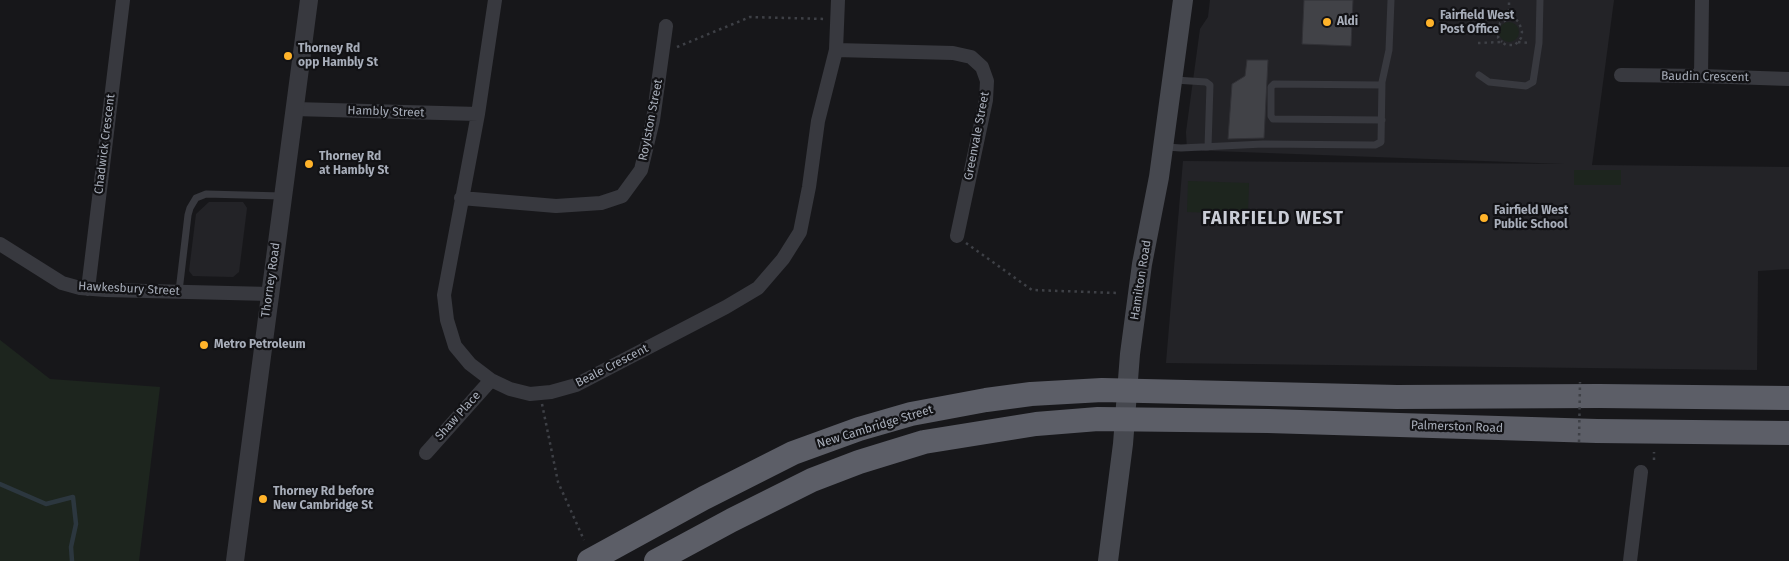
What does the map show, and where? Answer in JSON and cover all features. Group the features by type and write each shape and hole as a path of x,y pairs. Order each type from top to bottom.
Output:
{"highway":[{"path":"1127,390 1397,397 1599,396 1789,398"},
{"name":"New Cambridge Street","path":"586,550 793,454 860,429 911,414 986,400 1060,391 1127,390"},
{"path":"656,561 812,480 904,447 955,436 1036,424 1098,419 1126,420"},
{"name":"Palmerston Road","path":"1126,420 1268,421 1597,431 1789,433"}],"main road":[{"name":"Hamilton Road","path":"1108,561 1126,420 1130,354 1142,264 1159,177 1183,0"}],"street":[{"name":"Chadwick Crescent","path":"88,289 123,0"},
{"name":"Thorney Road","path":"235,561 309,0"},
{"name":"Beale Crescent","path":"495,0 478,114 444,295 447,320 455,346 470,364 491,380 510,389 530,394 550,392 576,385 726,307 758,288 783,259 800,232 809,187 818,121 836,50 838,0"},
{"path":"1701,76 1702,0"},
{"name":"Roylston Street","path":"461,198 556,206 601,203 622,196 641,170 653,120 666,26"},
{"name":"Greenvale Street","path":"836,50 953,53 971,57 982,67 987,81 986,100 957,236"},
{"name":"Baudin Crescent","path":"1622,75 1789,79"},
{"name":"Hambly Street","path":"294,109 478,114"},
{"name":"Hawkesbury Street","path":"0,244 62,282 88,289 270,294"},
{"name":"Shaw Place","path":"426,453 491,380"},
{"path":"1630,561 1641,472"}],"lane":[{"path":"1163,146 1181,148 1262,144 1375,145 1381,142 1382,85 1389,50 1391,0"},
{"path":"1479,75 1489,82 1526,86 1533,82 1539,43 1540,0"},
{"path":"1172,80 1206,82 1210,85 1208,147"},
{"path":"1382,85 1274,84 1271,87 1271,116 1274,119 1382,120"},
{"path":"179,291 188,215 196,198 206,194 283,196"}],"path":[{"path":"1509,0 1509,19"},
{"path":"662,53 750,17 837,20"},
{"path":"1509,19 1515,19 1520,22 1521,38 1515,45 1506,45 1502,42 1498,38 1500,23 1509,19"},
{"path":"1478,43 1502,42"},
{"path":"957,236 1032,290 1117,293"},
{"path":"1579,442 1580,382"},
{"path":"540,393 558,482 586,550"},
{"path":"1654,452 1654,460"}],"shaded area":[{"name":"Fairfield West Public School","path":"1210,0 1614,0 1592,165 1789,167 1789,269 1758,271 1757,370 1166,363 1183,161 1565,164 1187,150 1186,132 1200,29 1208,17"},
{"path":"1509,22 1516,25 1519,32 1516,39 1509,42 1502,39 1499,32 1502,25"},
{"path":"1574,170 1621,170 1621,185 1574,185"},
{"path":"1188,181 1249,183 1248,214 1187,212"},
{"path":"209,202 243,202 247,208 239,272 233,277 193,276 189,271 196,214"},
{"path":"0,340 50,379 160,387 139,561 0,561"}],"building":[{"name":"Aldi","path":"1304,0 1353,0 1351,46 1302,44"},
{"path":"1247,60 1268,60 1264,138 1228,139 1232,84 1245,76"}],"waterway":[{"path":"0,484 46,504 73,497 76,524 71,547 72,561"}],"place":[{"name":"Aldi","path":"1327,22"},
{"name":"Fairfield West Post Office","path":"1430,23"},
{"name":"Thorney Rd opp Hambly St","path":"288,56"},
{"name":"Thorney Rd at Hambly St","path":"309,164"},
{"name":"Fairfield West Public School","path":"1484,218"},
{"name":"Metro Petroleum","path":"204,345"},
{"name":"Thorney Rd before New Cambridge St","path":"263,499"}],"district":[{"name":"FAIRFIELD WEST","path":"1273,219"}]}
